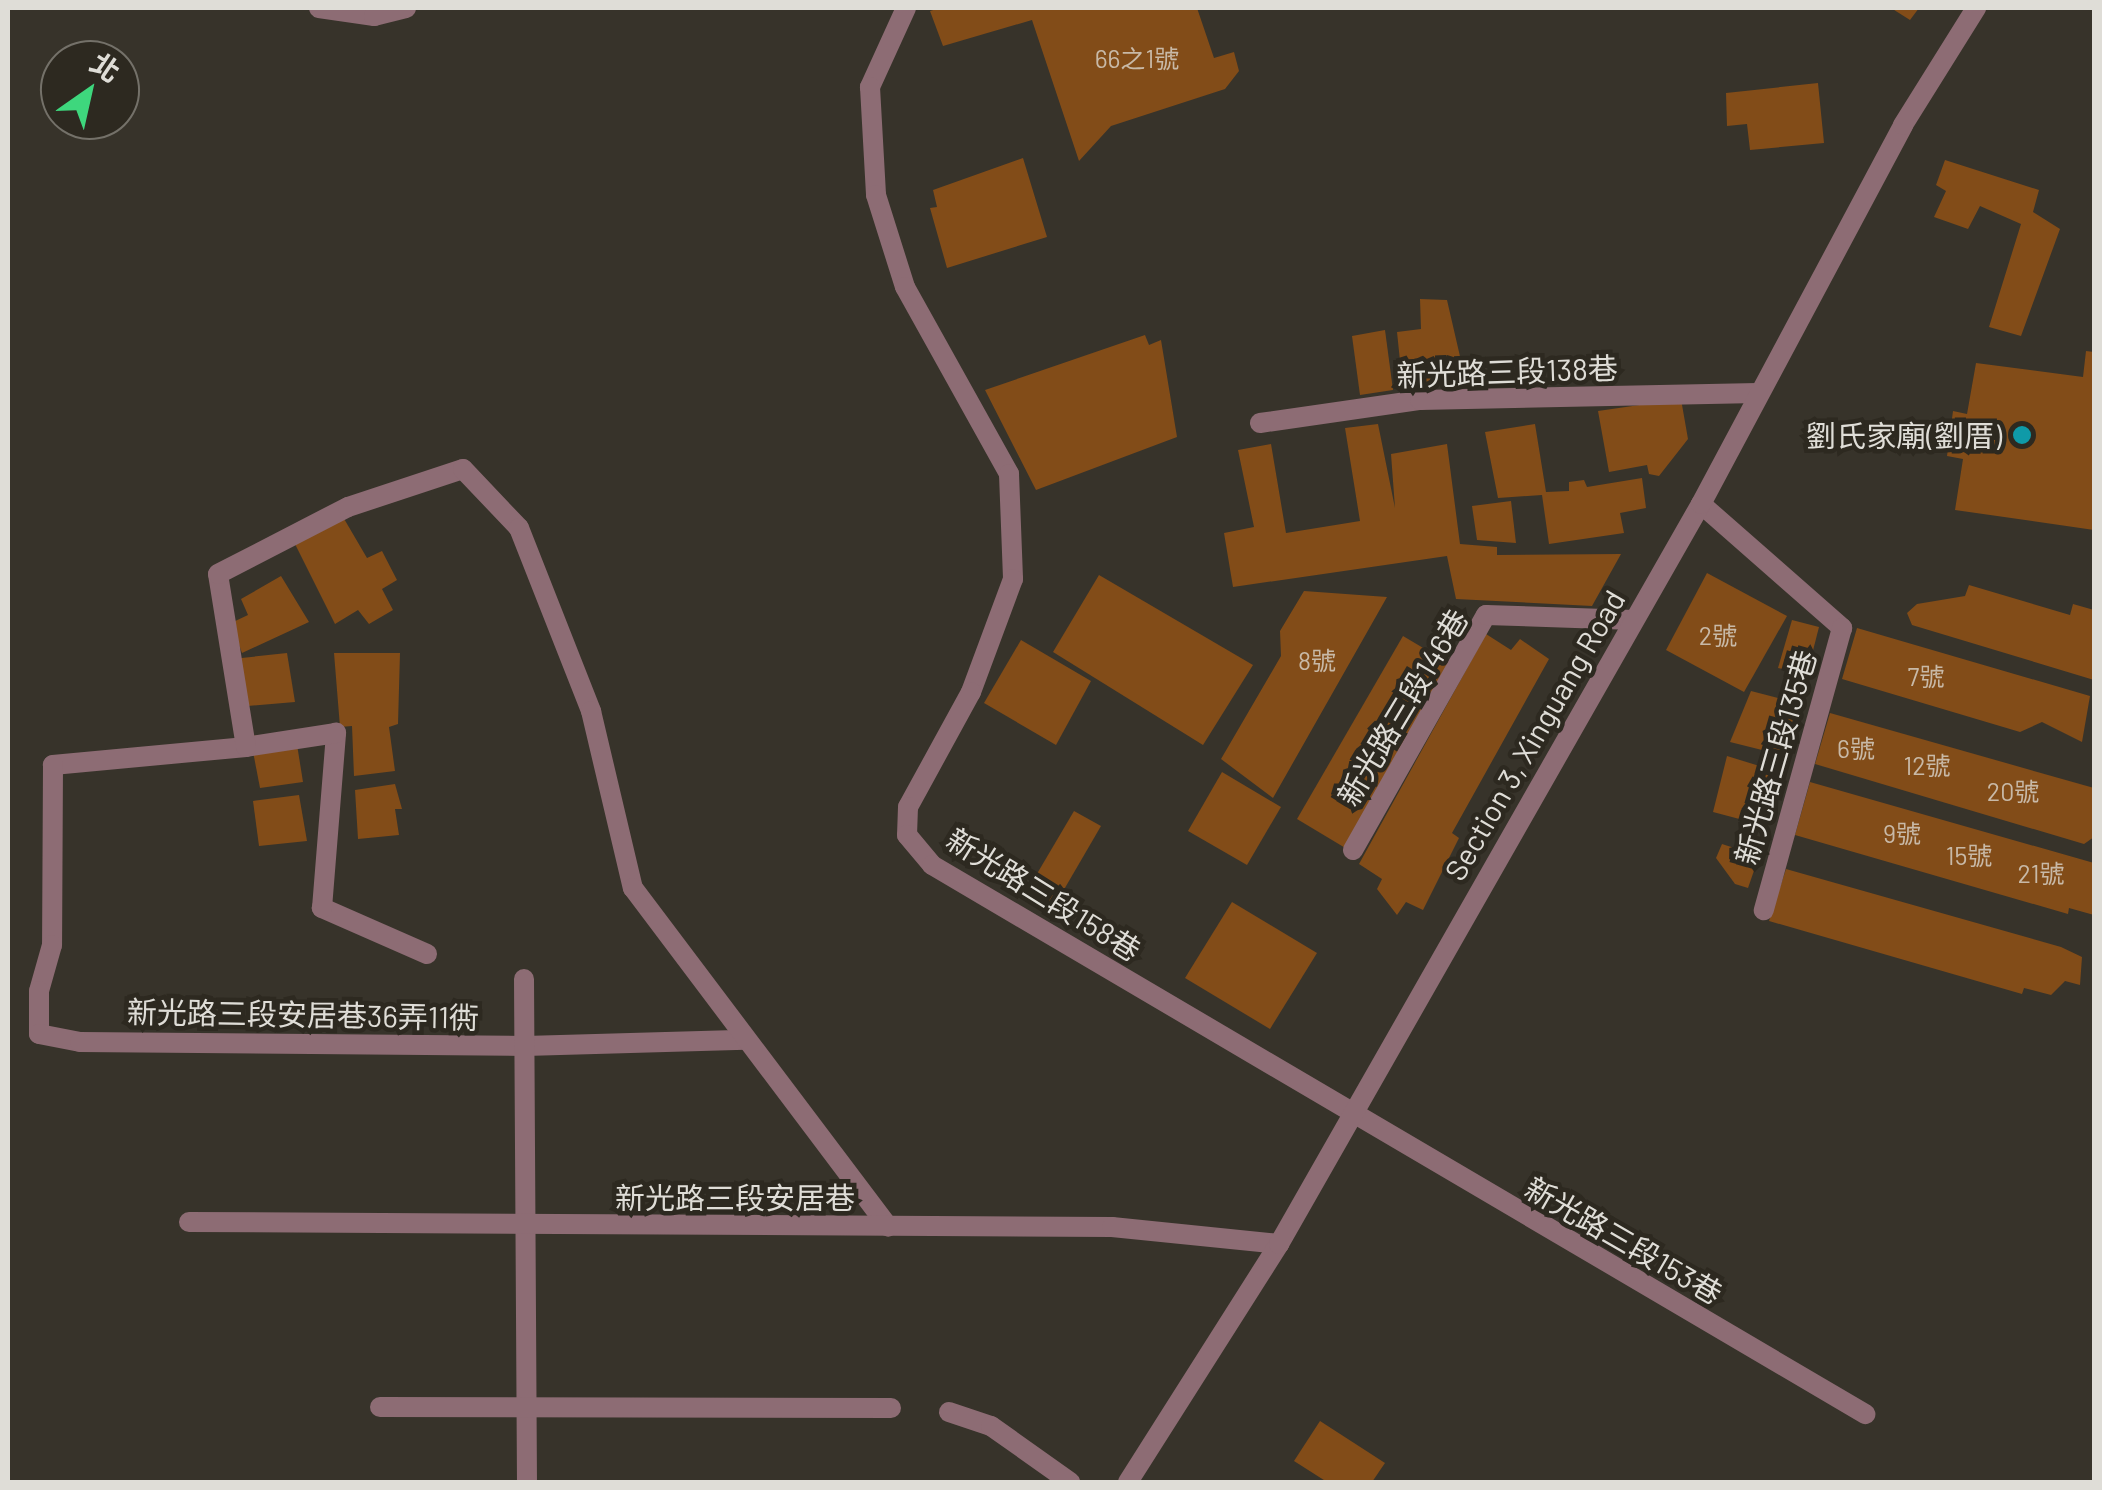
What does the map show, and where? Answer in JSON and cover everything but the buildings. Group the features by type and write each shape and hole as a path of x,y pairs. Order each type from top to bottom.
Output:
{"street":[{"path":"319,8 374,16 406,8"},
{"name":"新光路三段158巷","path":"906,8 870,87 876,195 905,288 1009,474 1013,579 971,692 908,807 907,835 932,865 1352,1116"},
{"name":"Section 3, Xinguang Road","path":"1128,1482 1279,1244 1701,504 1903,125 1976,8"},
{"name":"新光路三段138巷","path":"1260,422 1420,400 1758,393"},
{"path":"427,954 322,908 336,733 246,747 218,574 348,507 463,469 519,528 592,711 633,888 888,1228"},
{"name":"新光路三段135巷","path":"1701,504 1842,628 1764,910"},
{"name":"新光路三段146巷","path":"1353,850 1486,614 1634,620"},
{"name":"新光路三段安居巷36弄11衖","path":"246,747 53,764 52,945 39,990 39,1034 80,1042 526,1046 745,1040"},
{"path":"524,979 530,1227 526,1482"},
{"name":"新光路三段153巷","path":"1352,1116 1865,1414"},
{"name":"新光路三段安居巷","path":"189,1222 530,1227 1112,1227 1279,1244"},
{"path":"380,1407 891,1408"},
{"path":"949,1412 991,1426 1070,1482"}],"place":[{"name":"劉氏家廟(劉厝)","path":"2022,435"}]}
